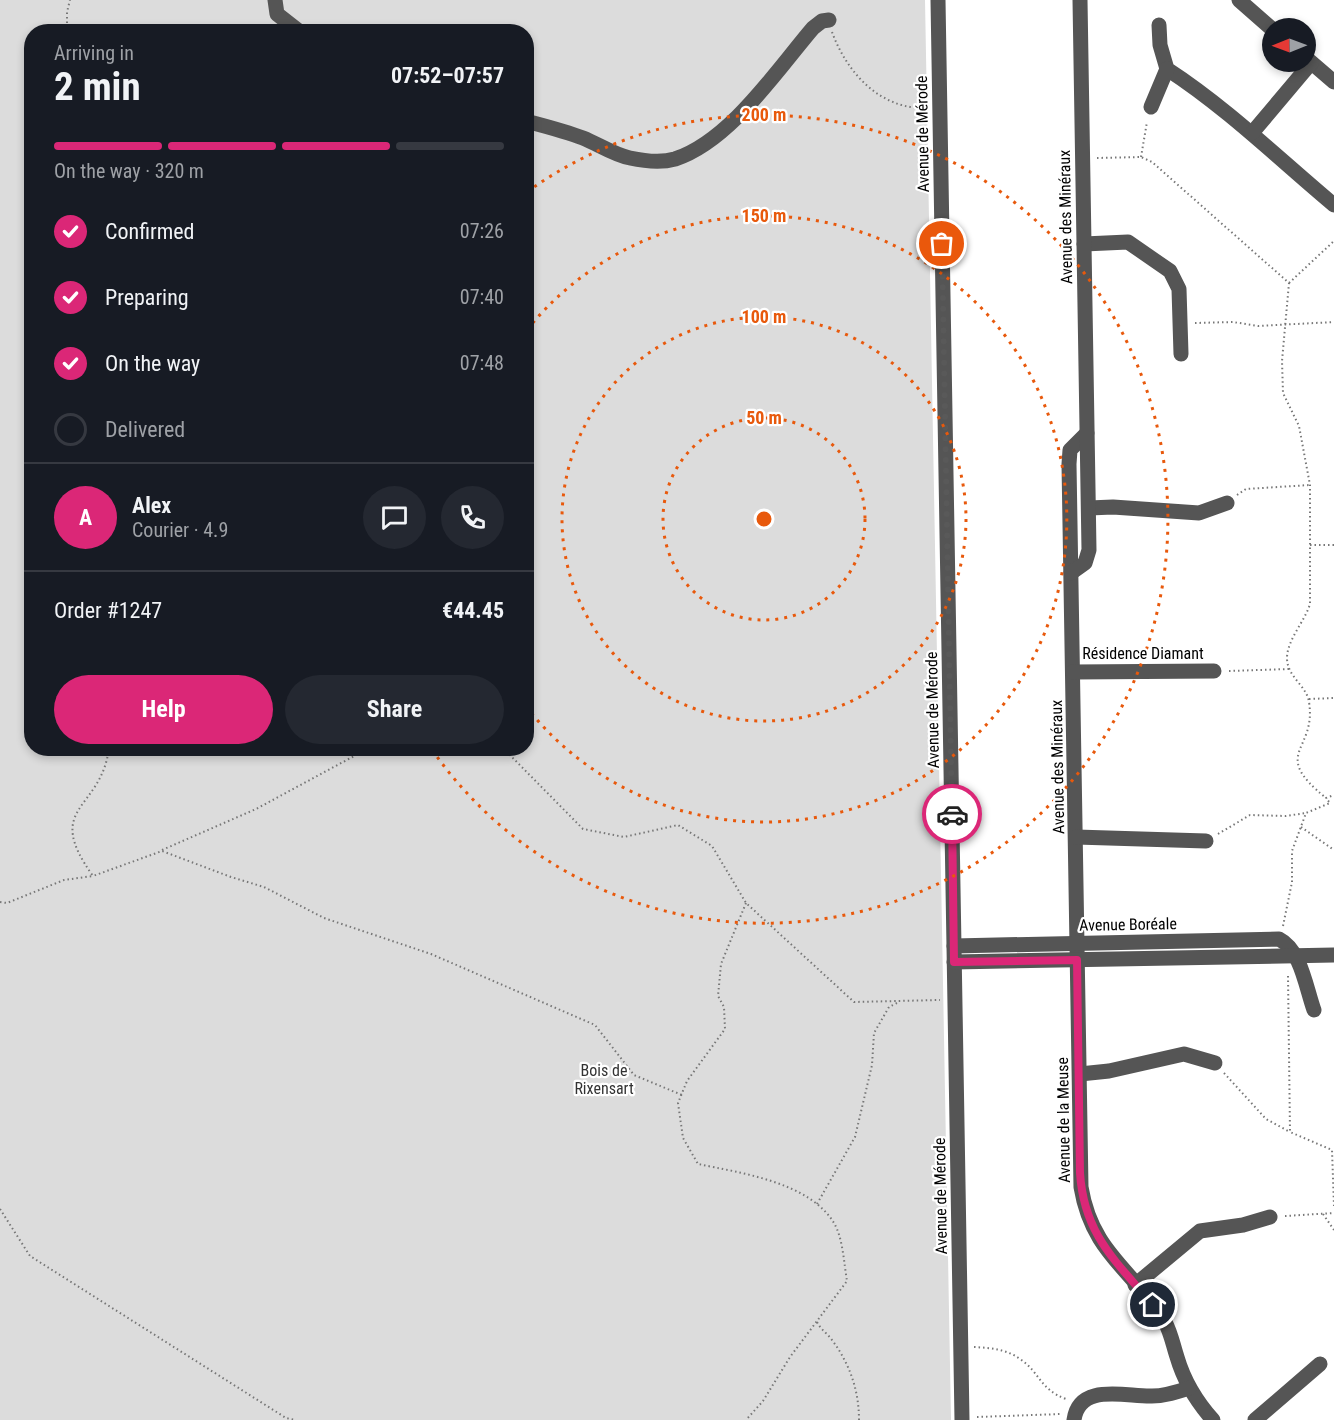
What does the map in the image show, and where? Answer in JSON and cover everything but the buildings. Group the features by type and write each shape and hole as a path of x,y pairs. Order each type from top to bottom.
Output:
{"street":[{"path":"275,0 277,14 290,24"},
{"name":"Avenue de Mérode","path":"938,0 962,1419"},
{"name":"Avenue des Minéraux","path":"1071,573 1088,558 1089,508 1080,0"},
{"path":"1239,0 1262,20"},
{"path":"534,123 581,137 627,158 653,161 673,160 694,151 716,134 769,84 813,28 822,21 829,20"},
{"path":"1151,107 1167,69 1160,45 1159,25"},
{"path":"1316,67 1334,82"},
{"path":"1167,69 1197,88 1334,205"},
{"path":"1252,133 1299,72"},
{"path":"1084,244 1128,242 1170,271 1179,289 1180,354"},
{"name":"Avenue des Minéraux","path":"1077,960 1069,456 1070,450 1087,434"},
{"path":"1089,508 1113,507 1199,513 1227,503"},
{"name":"Résidence Diamant","path":"1073,672 1214,671"},
{"path":"1076,837 1206,842"},
{"path":"1280,939 1287,943 1314,1010"},
{"name":"Avenue Boréale","path":"954,946 1280,939"},
{"path":"954,962 1334,955"},
{"name":"Avenue de la Meuse","path":"1077,960 1080,1173 1085,1208 1098,1239 1166,1323 1189,1388 1213,1420"},
{"path":"1080,1074 1109,1071 1184,1054 1215,1063"},
{"path":"1135,1285 1200,1231 1243,1225 1270,1217"},
{"path":"1255,1420 1320,1364"},
{"path":"1077,1413 1093,1395 1160,1396 1189,1388"}],"path":[{"path":"67,24 70,0"},
{"path":"829,20 835,42 845,59 876,94 892,104 911,109 940,108"},
{"path":"1141,157 1151,107"},
{"path":"1082,158 1141,157 1152,162 1289,283"},
{"path":"1206,842 1250,815 1286,816 1306,813 1330,804 1302,776 1296,755 1307,733 1309,699 1289,669 1287,658 1290,645 1306,618 1310,604 1310,485 1299,426 1283,393 1289,283 1334,241"},
{"path":"1180,322 1286,326 1334,322"},
{"path":"1227,503 1246,489 1310,485"},
{"path":"1310,545 1334,545"},
{"path":"1214,671 1289,669"},
{"path":"1309,699 1334,698"},
{"path":"93,876 72,841 71,826 74,817 101,781 107,756"},
{"path":"0,902 7,903 64,880 93,876 162,850 256,809 354,756"},
{"path":"511,756 583,829 624,837 678,825 712,846 746,903 854,1002 955,1000"},
{"path":"1326,798 1334,795"},
{"path":"1280,939 1292,882 1292,851 1306,813"},
{"path":"1301,827 1334,850"},
{"path":"162,850 231,877 264,887 324,918 431,954 595,1025 634,1075 682,1095"},
{"path":"746,903 721,964 718,996 724,1007 725,1029 687,1081 678,1103 683,1138 698,1164 775,1181 817,1204 835,1224 847,1281 790,1358 763,1401 746,1420"},
{"path":"1290,1132 1291,956"},
{"path":"817,1204 855,1137 872,1065 873,1033 890,1007 899,1001"},
{"path":"1215,1063 1266,1119 1290,1132 1329,1146 1332,1150 1334,1167 1334,1206"},
{"path":"0,1209 30,1256 241,1391 286,1418 295,1420"},
{"path":"1270,1217 1334,1213"},
{"path":"1323,1214 1334,1230"},
{"path":"817,1322 821,1330 832,1339 854,1380 858,1393 859,1420"},
{"path":"961,1346 1003,1350 1022,1360 1048,1391 1077,1413"},
{"path":"962,1419 1077,1413"}],"green space":[{"name":"Bois de Rixensart","path":"0,0 925,0 951,1420 0,1420"}],"way so far":[{"path":"942,244 952,814"}],"route":[{"path":"952,814 954,962 1077,960 1080,1173 1085,1208 1102,1245 1153,1305"}]}
